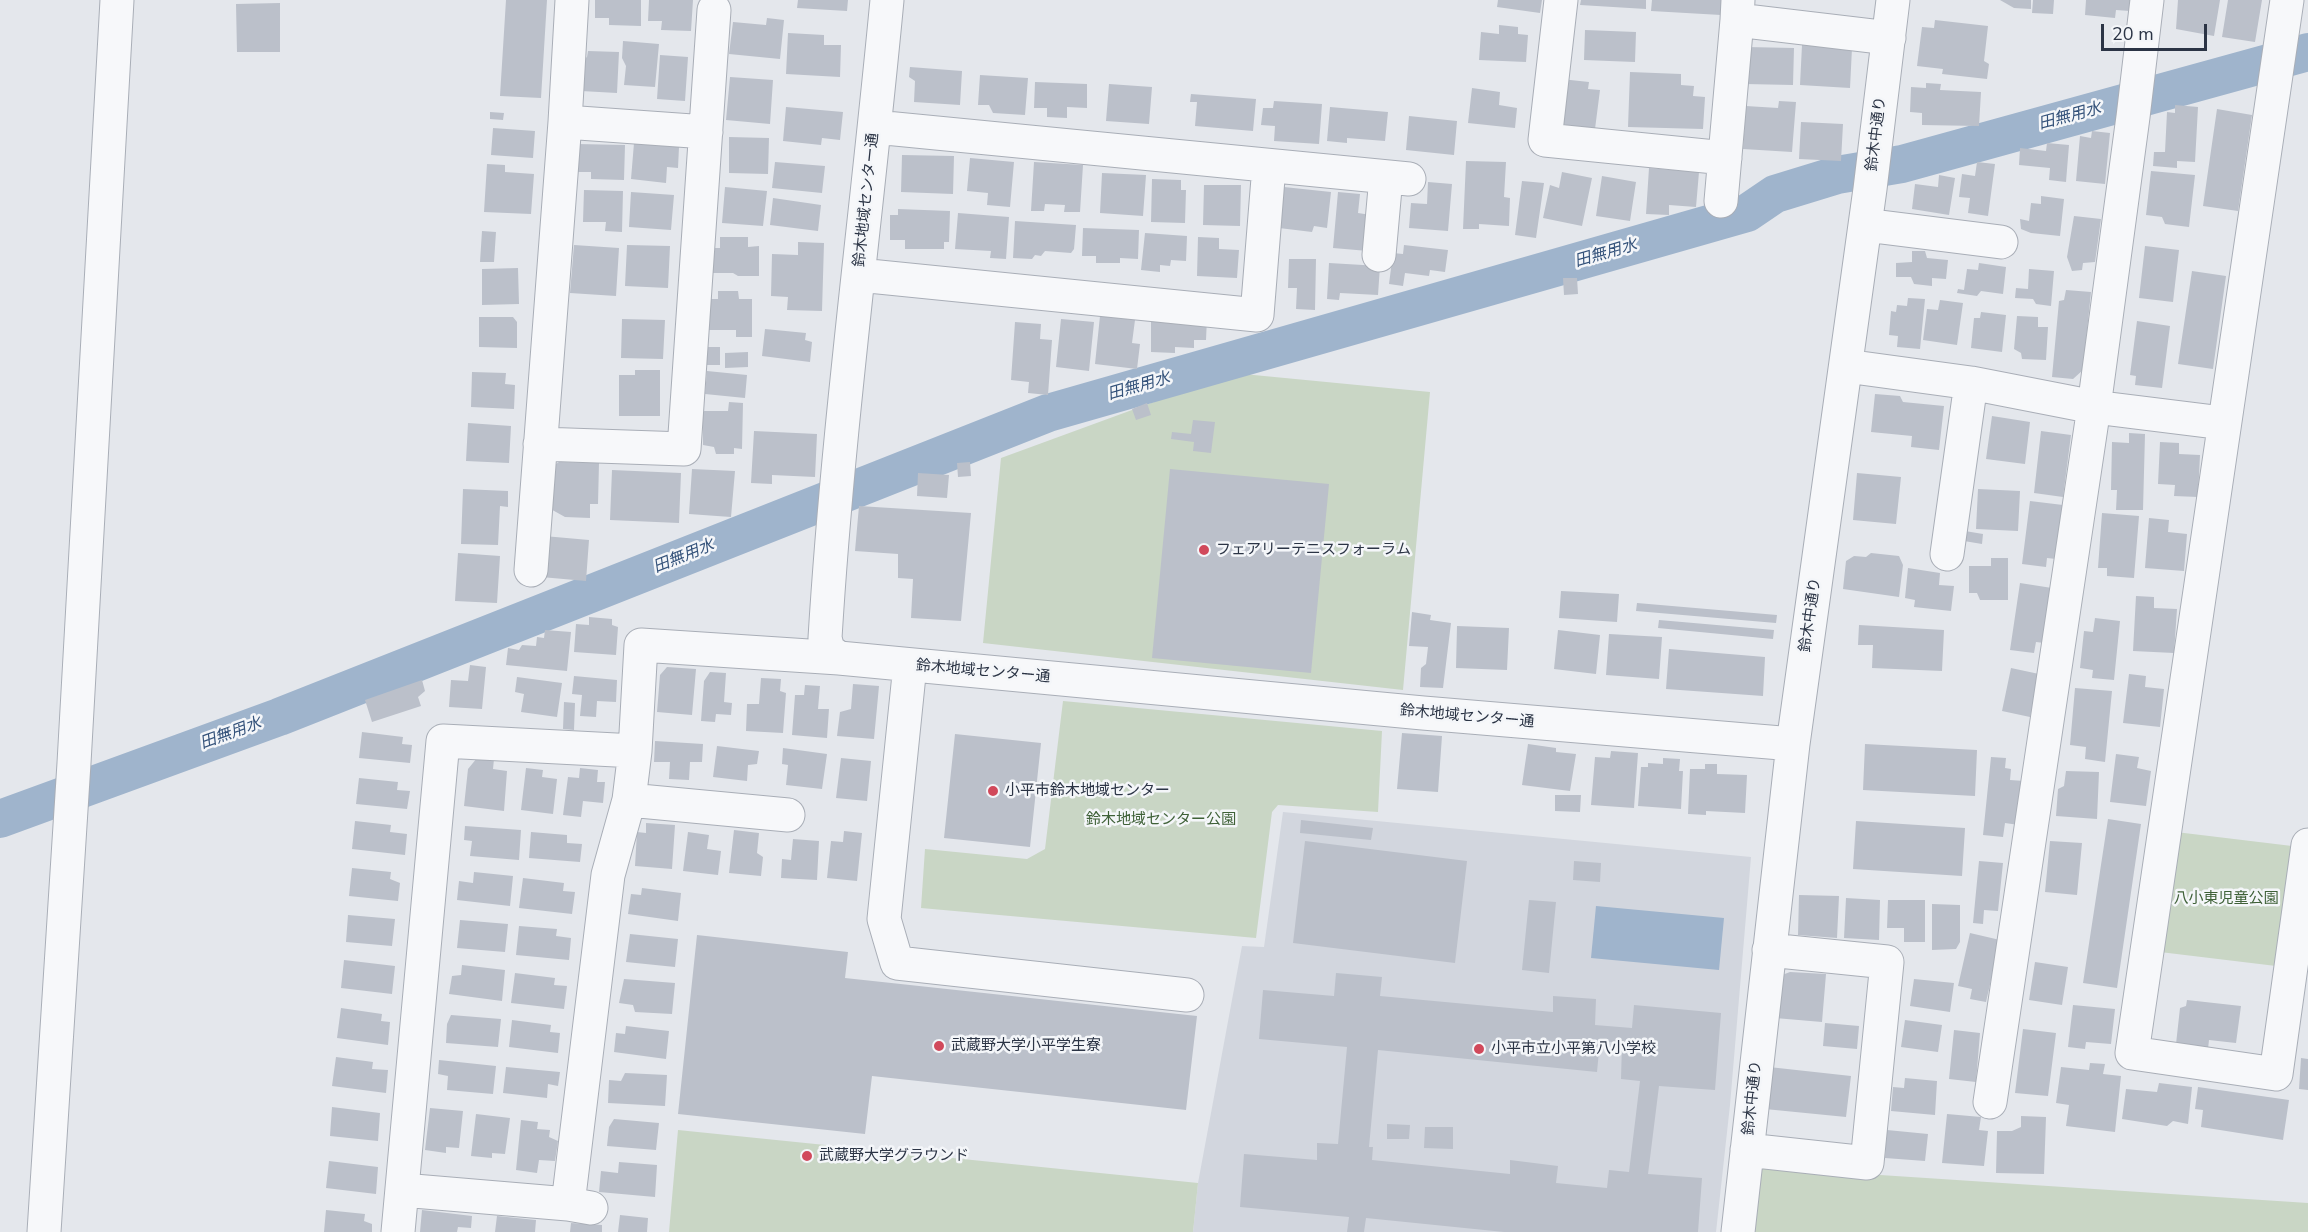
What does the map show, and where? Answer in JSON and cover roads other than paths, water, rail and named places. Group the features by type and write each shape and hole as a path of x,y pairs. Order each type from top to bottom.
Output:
{"street":[{"path":"44,1232 74,763 117,0"},
{"path":"531,570 572,0"},
{"name":"鈴木地域センター通","path":"887,0 832,517 825,638 828,650 838,658 1399,711 1793,744"},
{"path":"1561,0 1545,140 1725,158"},
{"name":"鈴木中通り","path":"1738,1232 1793,744 1875,152 1893,0"},
{"path":"1990,1102 2094,407 2139,76 2147,0"},
{"path":"2287,0 2132,1053 2276,1074 2308,844"},
{"path":"540,444 684,449 714,10"},
{"path":"1721,201 1737,10 1889,38"},
{"path":"565,122 706,132"},
{"path":"875,126 1398,178 1379,255"},
{"path":"859,275 1257,315 1269,166"},
{"path":"1865,225 2001,242"},
{"path":"1846,366 1971,383 2094,407 2223,423"},
{"path":"1947,554 1971,383"},
{"path":"402,1190 580,1206 608,875 629,800 635,751 641,645 838,658"},
{"path":"910,665 884,919 897,963 1187,995"},
{"path":"398,1232 443,741 635,751"},
{"path":"629,800 788,815"},
{"path":"1747,1150 1868,1163 1887,962 1769,950"}],"water":[{"path":"1596,906 1724,918 1719,970 1591,958"}],"waterway":[{"name":"田無用水","path":"0,819 279,717 1048,413 1747,213 1775,194 1837,175 1902,164 2308,52"}],"place":[{"name":"フェアリーテニスフォーラム","path":"1204,550"},
{"name":"小平市鈴木地域センター","path":"993,791"},
{"name":"武蔵野大学小平学生寮","path":"939,1046"},
{"name":"小平市立小平第八小学校","path":"1479,1049"},
{"name":"武蔵野大学グラウンド","path":"807,1156"}],"park label":[{"name":"鈴木地域センター公園","path":"1161,820"},
{"name":"八小東児童公園","path":"2226,899"}]}
